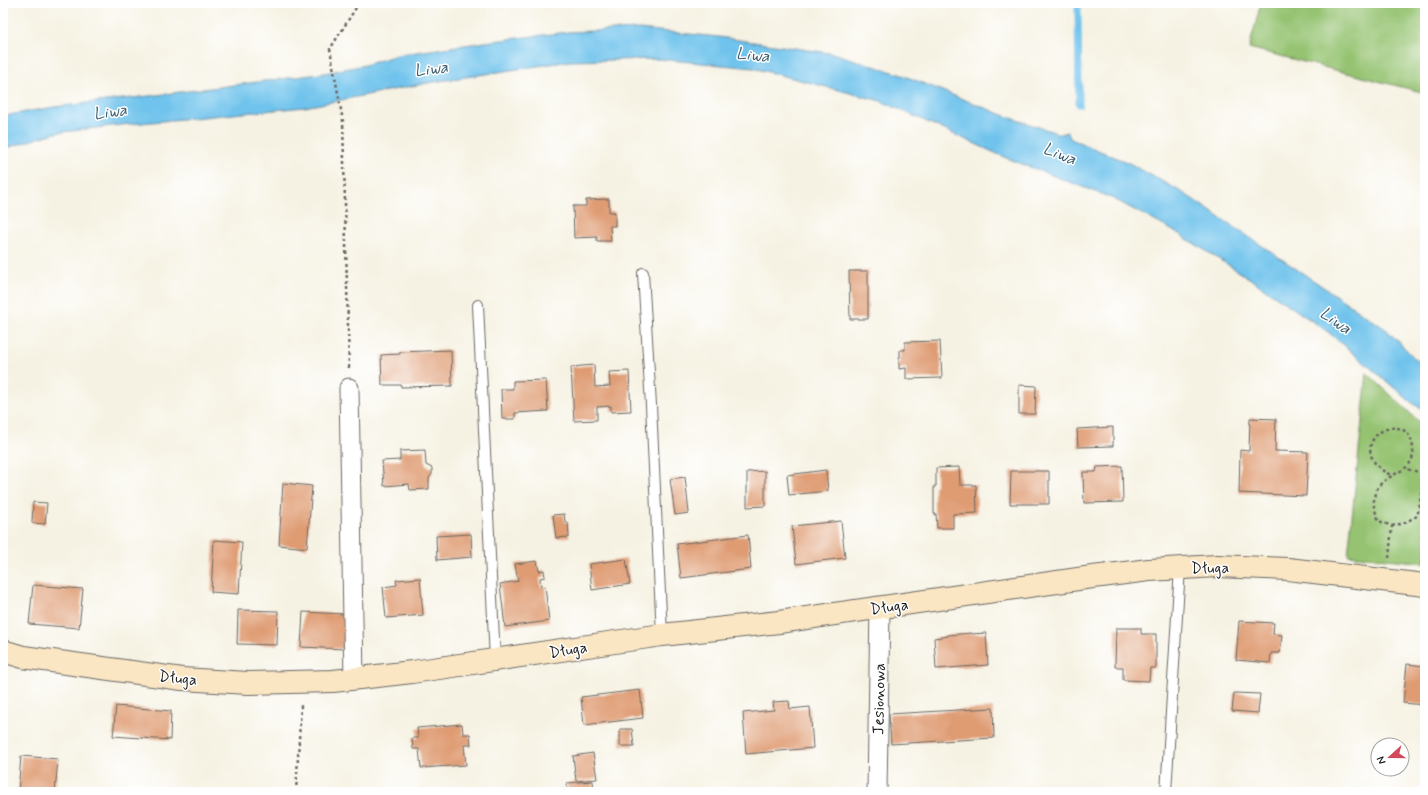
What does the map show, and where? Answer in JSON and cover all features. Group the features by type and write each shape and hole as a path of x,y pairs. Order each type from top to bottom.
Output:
{"street":[{"path":"349,388 354,679"},
{"name":"Długa","path":"3,652 23,657 182,679 248,683 333,681 495,660 662,635 779,622 1084,578 1180,568 1217,566 1288,569 1425,585"},
{"name":"Jesionowa","path":"877,792 880,607"}],"lane":[{"path":"643,273 662,635"},
{"path":"478,306 495,660"},
{"path":"1166,792 1180,568"}],"path":[{"path":"349,388 343,121 330,49 359,3"},
{"path":"1392,475 1386,473 1372,458 1371,448 1374,438 1386,429 1395,427 1406,431 1413,441 1414,454 1406,469"},
{"path":"1406,469 1424,473 1417,516 1404,523 1392,526 1379,520 1373,505 1377,488 1392,475 1406,469"},
{"path":"1386,580 1392,526"},
{"path":"296,792 303,682"}],"green space":[{"path":"1261,3 1425,3 1425,93 1249,48"},
{"path":"1367,373 1425,427 1425,563 1348,555"}],"water":[{"name":"Liwa","path":"639,29 719,37 836,54 902,75 1008,117 1060,134 1067,132 1071,139 1129,163 1185,194 1387,330 1425,369 1425,411 1411,402 1328,332 1249,278 1179,234 1114,199 1004,157 881,101 753,68 659,59 570,61 433,82 305,107 55,133 3,149 3,116 54,107 319,74 365,65 397,55 485,42 568,32"}],"building":[{"path":"609,199 609,212 615,212 615,226 610,226 611,241 597,241 597,237 574,238 573,206 586,206 586,200"},
{"path":"849,271 868,271 868,319 850,319"},
{"path":"940,341 942,378 906,379 906,368 899,369 900,350 905,350 905,342"},
{"path":"451,350 452,386 401,387 401,385 382,385 381,355 400,354 400,352"},
{"path":"594,365 595,387 610,386 609,372 629,371 631,411 611,412 611,406 597,407 597,420 574,421 571,367"},
{"path":"546,380 548,411 515,413 515,419 502,419 501,389 513,389 513,381"},
{"path":"1019,385 1036,386 1035,414 1019,414"},
{"path":"1250,418 1276,419 1275,451 1308,452 1306,496 1239,493 1240,450 1249,451"},
{"path":"1113,427 1113,446 1078,447 1077,429"},
{"path":"425,450 426,465 432,468 432,474 429,478 429,489 410,490 409,484 384,486 382,461 400,460 400,451"},
{"path":"1122,466 1123,502 1084,503 1083,472 1096,472 1097,467"},
{"path":"959,467 960,485 976,485 977,513 953,514 953,528 937,528 936,514 934,514 934,486 936,486 936,468"},
{"path":"826,470 828,491 789,495 787,475"},
{"path":"765,471 765,506 747,507 747,472"},
{"path":"1011,471 1049,471 1049,504 1010,504"},
{"path":"685,477 689,513 675,515 670,479"},
{"path":"283,483 312,486 307,548 279,545"},
{"path":"33,502 47,503 45,524 32,523"},
{"path":"564,514 565,522 568,522 569,537 556,538 553,515"},
{"path":"841,521 845,558 796,564 792,526"},
{"path":"471,534 472,557 437,560 436,536"},
{"path":"748,535 751,569 681,578 677,544"},
{"path":"214,540 242,542 239,594 211,592"},
{"path":"626,559 630,584 592,590 589,564"},
{"path":"537,561 539,571 544,570 545,577 540,578 541,587 545,586 549,621 505,627 500,584 518,581 515,564"},
{"path":"420,578 423,615 386,618 383,587 397,585 396,580"},
{"path":"33,585 83,589 79,628 29,624"},
{"path":"238,610 278,611 277,645 237,644"},
{"path":"303,612 345,614 344,649 301,647"},
{"path":"1239,621 1274,623 1273,634 1282,635 1280,653 1271,653 1270,663 1236,660"},
{"path":"1116,628 1141,628 1141,634 1156,634 1156,668 1150,668 1149,681 1123,680 1123,667 1115,667"},
{"path":"971,633 986,633 988,665 936,669 934,638"},
{"path":"1407,664 1425,666 1425,705 1403,703"},
{"path":"640,690 643,718 584,725 581,697"},
{"path":"1234,693 1260,694 1258,713 1232,711"},
{"path":"789,701 790,709 810,707 813,748 746,754 743,713 774,710 773,702"},
{"path":"116,706 171,711 170,740 113,736"},
{"path":"993,708 994,738 891,744 889,714"},
{"path":"462,724 463,734 470,734 471,745 464,745 466,765 421,768 419,749 413,749 412,738 418,738 417,728"},
{"path":"620,729 632,729 634,746 620,746"},
{"path":"593,753 597,779 576,781 573,756"},
{"path":"21,756 58,759 55,792 18,792"},
{"path":"593,781 594,792 567,792 567,783"}],"waterway":[{"path":"1078,3 1079,104"}]}
